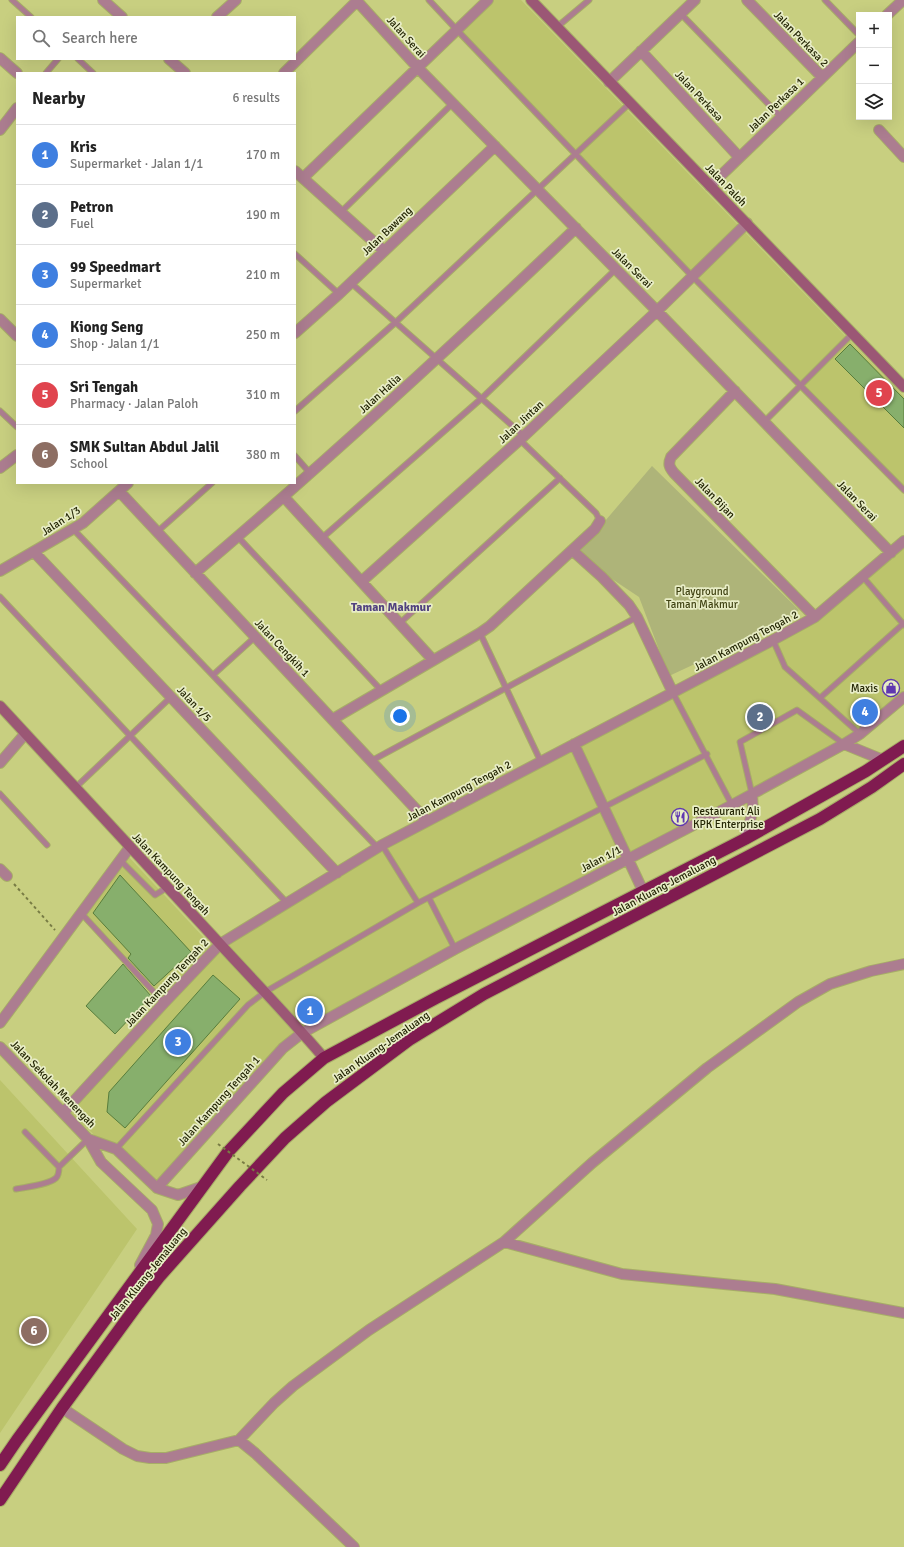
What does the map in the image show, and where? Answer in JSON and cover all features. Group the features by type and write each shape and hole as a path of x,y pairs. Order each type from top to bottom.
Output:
{"highway":[{"name":"Jalan Kluang-Jemaluang","path":"0,1465 228,1152 283,1093 324,1058 643,890 745,839 904,746"},
{"name":"Jalan Kluang-Jemaluang","path":"0,1500 62,1408 159,1277 285,1138 326,1102 409,1040 484,994 820,819 872,787 904,764"}],"main road":[{"name":"Jalan Paloh","path":"531,0 904,386"},
{"name":"Jalan Kampung Tengah","path":"0,706 74,788 265,992 324,1058"}],"street":[{"path":"104,0 121,16"},
{"path":"218,16 236,0"},
{"path":"303,178 488,0"},
{"path":"609,82 695,0"},
{"name":"Jalan Perkasa 2","path":"746,0 822,77"},
{"path":"890,12 903,0"},
{"path":"285,72 356,1"},
{"name":"Jalan Serai","path":"356,1 418,68 657,311 891,553"},
{"name":"Jalan Perkasa 1","path":"710,186 856,45"},
{"name":"Jalan Perkasa","path":"641,51 739,157"},
{"path":"0,58 16,72"},
{"path":"172,60 184,72"},
{"path":"0,130 16,109"},
{"path":"879,130 904,157"},
{"name":"Jalan Bawang","path":"297,327 339,294 495,146"},
{"path":"296,172 384,251"},
{"name":"Jalan Jintan","path":"362,581 522,438 657,311 747,223"},
{"name":"Jalan Halia","path":"196,573 284,497 438,358 576,228"},
{"path":"0,319 16,335"},
{"name":"Jalan Bijan","path":"735,392 672,457 669,462 669,467 815,617"},
{"path":"0,468 16,456"},
{"name":"Jalan 1/3","path":"0,571 83,523 127,484"},
{"name":"Jalan Cengkih 1","path":"119,491 427,821"},
{"path":"284,497 433,660"},
{"path":"332,719 490,626 595,529 600,521"},
{"name":"Jalan Kampung Tengah 2","path":"63,1113 220,944 380,846 815,617 904,541"},
{"path":"572,550 602,577 630,606 637,617 673,693"},
{"name":"Jalan 1/5","path":"34,552 337,873"},
{"name":"Jalan 1/1","path":"302,1033 455,948 732,805 844,744 860,734 904,697"},
{"path":"0,763 25,734"},
{"path":"574,744 643,890"},
{"path":"844,744 882,760"},
{"path":"745,839 753,810 752,794"},
{"path":"0,1023 130,847"},
{"path":"62,1408 123,1449 137,1456 166,1458 239,1440 274,1402 293,1386 369,1330 504,1242 592,1163 707,1068 798,1002 830,984 871,971 904,964"},
{"name":"Jalan Kampung Tengah 1","path":"157,1188 283,1048 302,1033"},
{"name":"Jalan Sekolah Menengah","path":"0,1046 88,1139 101,1162 152,1210 158,1224 156,1236 129,1287"},
{"name":"Jalan Sekolah Menengah","path":"88,1139 116,1149 157,1188 178,1195 202,1187"},
{"path":"504,1242 622,1274 775,1289 904,1313"},
{"path":"239,1440 255,1453 354,1547"}],"lane":[{"path":"12,0 30,16"},
{"path":"429,0 692,276 904,490"},
{"path":"825,0 856,32"},
{"path":"557,28 586,1"},
{"path":"680,13 781,117"},
{"path":"47,72 57,60"},
{"path":"79,60 92,72"},
{"path":"341,212 453,103"},
{"path":"296,409 396,322 630,103"},
{"path":"296,255 339,294"},
{"path":"322,538 482,398 616,269"},
{"path":"351,283 482,398 596,513 600,521"},
{"path":"764,422 853,333"},
{"path":"0,411 16,426"},
{"path":"296,457 310,473"},
{"path":"400,623 560,478"},
{"path":"157,532 211,484"},
{"path":"73,529 380,846 418,903"},
{"path":"238,537 382,690"},
{"path":"820,698 904,624 863,577"},
{"path":"0,597 287,903"},
{"path":"371,761 637,617"},
{"path":"480,633 541,762"},
{"path":"213,675 255,637"},
{"path":"773,640 785,667 860,734"},
{"path":"673,693 732,805"},
{"path":"74,788 171,697"},
{"path":"752,794 740,742 797,710 844,744"},
{"path":"116,1149 248,1005 265,992 418,903 706,754"},
{"path":"0,794 47,845"},
{"path":"120,860 155,895 168,887"},
{"path":"429,898 455,948"},
{"path":"81,913 164,1003"},
{"path":"16,1189 50,1182 56,1178 59,1172 59,1166 25,1132"},
{"path":"59,1166 88,1139"}],"path":[{"path":"3,872 62,938"},
{"path":"218,1144 267,1180"}],"shaded area":[{"path":"481,0 521,0 904,397 904,494 677,265 451,29"},
{"path":"904,547 904,702 845,750 617,869 311,1033 285,1053 158,1194 63,1106 159,1002 83,919 128,856 218,953 230,943 387,847 785,639 817,620"},
{"path":"0,1080 137,1229 0,1433"}],"green space":[{"name":"Playground Taman Makmur","path":"652,466 799,610 787,621 669,676 639,597 576,555"}],"building":[{"path":"850,344 904,399 904,428 835,359"},
{"path":"120,875 191,952 154,986 128,958 131,954 93,913"},
{"path":"123,964 151,996 115,1034 86,1006"},
{"path":"213,975 240,999 125,1128 107,1112 109,1092"}],"place":[{"name":"Sri Tengah","path":"879,393"},
{"name":"Maxis","path":"891,688"},
{"name":"Kiong Seng","path":"865,712"},
{"name":"Petron","path":"760,717"},
{"name":"Restaurant Ali KPK Enterprise","path":"680,817"},
{"name":"Kris","path":"310,1011"},
{"name":"99 Speedmart","path":"178,1042"},
{"name":"SMK Sultan Abdul Jalil","path":"34,1331"}],"district":[{"name":"Taman Makmur","path":"391,607"}]}
